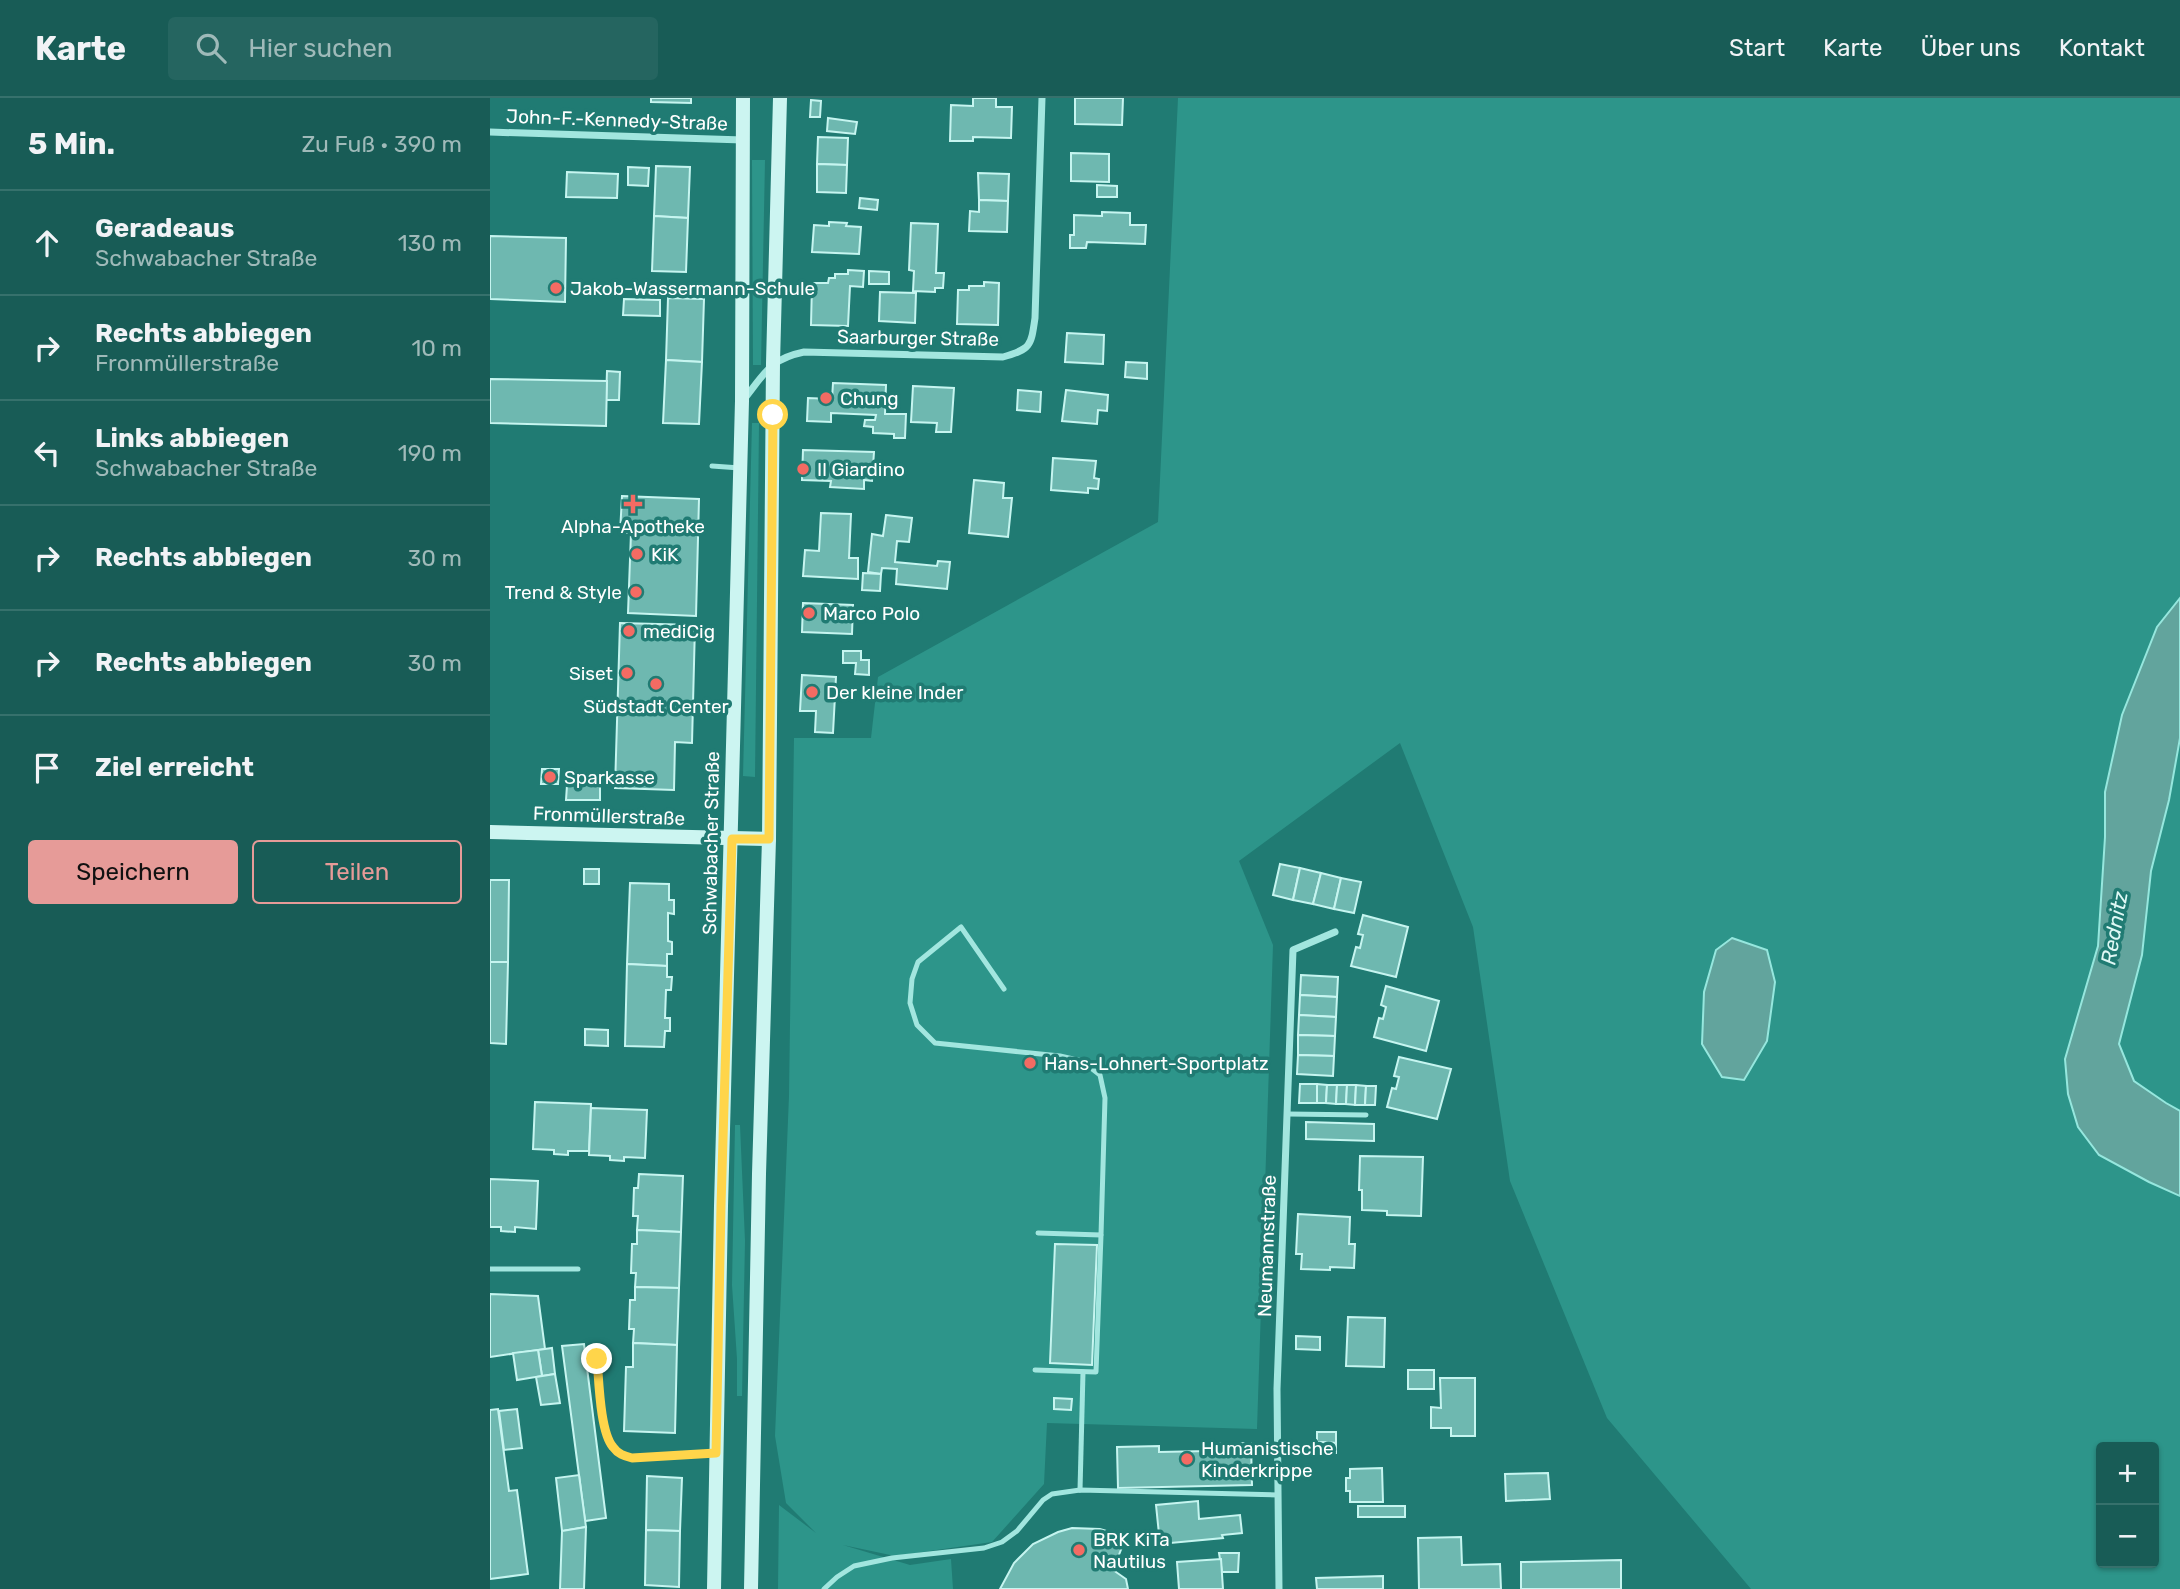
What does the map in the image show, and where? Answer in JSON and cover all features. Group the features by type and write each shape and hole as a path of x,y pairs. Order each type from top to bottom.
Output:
{"main road":[{"name":"Schwabacher Straße","path":"714,1589 742,401 743,98"},
{"path":"751,1589 769,839 773,363 780,98"},
{"name":"Fronmüllerstraße","path":"490,832 769,839"}],"street":[{"name":"Saarburger Straße","path":"773,363 804,352 1003,357 1023,352 1030,346 1035,318 1042,98"},
{"name":"John-F.-Kennedy-Straße","path":"490,132 743,140"},
{"path":"742,401 773,363"},
{"name":"Neumannstraße","path":"1279,1589 1277,1389 1293,950 1335,932"}],"lane":[{"path":"712,466 740,468"},
{"path":"1004,989 961,927 918,962 912,979 910,1003 917,1026 935,1043 1060,1056 1082,1061 1100,1075 1105,1098 1096,1372 1035,1370"},
{"path":"1288,1114 1366,1115"},
{"path":"1038,1233 1101,1235"},
{"path":"490,1269 578,1269"},
{"path":"597,1359 603,1419 610,1445 620,1455 632,1458 716,1453"},
{"path":"1080,1490 1083,1372"},
{"path":"824,1589 854,1566 892,1558 984,1548 1002,1542 1017,1531 1043,1500 1052,1494 1080,1490 1278,1495"}],"green space":[{"path":"1178,98 2180,98 2180,1589 1751,1589 1607,1418 1510,1181 1473,927 1400,743 1239,861 1273,945 1257,1429 1047,1423 1044,1484 992,1542 895,1556 843,1545 910,1565 951,1559 953,1589 778,1589 779,1505 816,1533 786,1503 775,1436 789,1096 794,738 871,738 878,677 1158,522"},
{"path":"752,160 765,160 761,365 753,365"},
{"path":"752,423 759,423 755,777 743,776"},
{"path":"735,1125 740,1125 745,1241 742,1396 737,1396 732,1285"}],"water":[{"name":"Rednitz","path":"2180,598 2180,738 2169,800 2151,871 2142,955 2119,1044 2134,1081 2180,1111 2180,1196 2099,1155 2078,1127 2068,1094 2065,1059 2098,946 2105,792 2122,715 2157,627"},
{"path":"1732,938 1767,950 1775,982 1767,1041 1744,1080 1722,1077 1702,1044 1704,992 1716,950"}],"building":[{"path":"651,98 691,98 691,103 651,102"},
{"path":"973,98 996,98 996,107 1012,107 1011,138 973,137 973,141 950,141 951,105 973,106"},
{"path":"1075,98 1123,98 1122,125 1075,124"},
{"path":"811,100 821,101 820,117 810,117"},
{"path":"828,118 857,122 855,134 827,131"},
{"path":"818,137 848,138 847,165 817,164"},
{"path":"1071,153 1109,154 1109,182 1071,181"},
{"path":"817,164 847,165 846,193 817,192"},
{"path":"656,166 690,167 688,218 654,216"},
{"path":"628,167 649,168 648,186 628,185"},
{"path":"567,172 618,174 617,198 566,197"},
{"path":"978,173 1009,174 1008,201 979,200"},
{"path":"1097,185 1117,186 1117,197 1097,197"},
{"path":"860,198 878,200 877,210 859,208"},
{"path":"979,200 1008,201 1007,232 969,231 970,211 979,212"},
{"path":"1102,212 1130,213 1130,225 1146,225 1145,244 1087,242 1086,248 1070,248 1070,235 1074,235 1074,215 1102,216"},
{"path":"654,216 688,218 686,272 652,271"},
{"path":"829,222 861,227 859,254 812,252 814,225 829,226"},
{"path":"911,223 938,224 936,273 944,273 943,288 935,288 935,292 913,291 914,271 909,270"},
{"path":"490,236 566,238 565,302 490,299"},
{"path":"848,270 864,271 863,287 850,286 848,326 811,325 812,283 828,283 829,278 835,278 835,274 848,274"},
{"path":"869,271 889,272 889,284 869,284"},
{"path":"984,282 999,283 998,325 957,324 958,290 969,290 969,286 984,286"},
{"path":"880,292 916,293 915,323 879,321"},
{"path":"668,298 704,299 702,362 666,360"},
{"path":"624,299 660,300 660,316 623,315"},
{"path":"1067,333 1104,335 1103,364 1065,362"},
{"path":"666,360 702,362 699,424 663,423"},
{"path":"1126,362 1147,363 1147,379 1125,377"},
{"path":"607,371 620,372 619,400 606,400"},
{"path":"490,379 607,381 606,426 490,423"},
{"path":"833,383 886,385 885,414 906,414 905,438 894,438 894,434 873,433 873,427 864,426 865,420 875,420 876,415 831,413 831,422 807,421 808,398 832,399"},
{"path":"913,386 954,388 951,432 936,432 937,423 911,422"},
{"path":"1018,390 1041,392 1040,412 1017,410"},
{"path":"1066,390 1108,395 1107,411 1098,410 1097,424 1062,421"},
{"path":"803,450 874,452 872,481 864,480 864,489 830,487 831,481 802,480"},
{"path":"1053,458 1096,461 1094,478 1099,479 1098,489 1088,488 1088,493 1051,490"},
{"path":"974,480 1004,483 1003,498 1012,498 1008,537 969,533"},
{"path":"622,496 699,499 696,616 628,613 631,533 620,533"},
{"path":"821,513 851,514 849,558 858,558 858,579 803,576 805,550 819,551"},
{"path":"886,515 912,518 909,542 897,541 895,562 937,566 938,561 950,562 947,589 896,584 897,569 882,568 881,574 868,572 872,534 883,536"},
{"path":"863,573 881,574 880,591 862,590"},
{"path":"803,603 853,605 852,634 802,632"},
{"name":"Südstadt Center","path":"620,623 695,625 692,743 675,742 674,790 615,788"},
{"path":"843,651 861,651 861,660 869,660 869,675 855,674 856,663 843,663"},
{"path":"802,675 836,677 833,733 815,732 816,711 800,711"},
{"name":"Sparkasse","path":"542,769 559,769 558,784 541,784"},
{"path":"567,785 600,785 600,800 566,800"},
{"path":"1280,864 1300,868 1293,900 1273,895"},
{"path":"1300,868 1321,873 1313,904 1293,900"},
{"path":"584,869 599,869 599,884 584,884"},
{"path":"1321,873 1341,878 1334,909 1313,904"},
{"path":"1341,878 1361,882 1354,913 1334,909"},
{"path":"490,880 509,880 508,962 490,962"},
{"path":"630,883 669,884 669,900 674,900 674,914 668,913 668,941 672,942 672,954 667,954 667,966 627,964"},
{"path":"1363,915 1408,927 1396,977 1351,966 1356,947 1360,948 1363,935 1358,934"},
{"path":"490,962 508,962 506,1044 490,1043"},
{"path":"627,964 667,966 667,977 672,977 671,990 666,990 665,1018 670,1018 670,1031 665,1031 664,1047 625,1046"},
{"path":"1301,975 1338,977 1337,997 1300,995"},
{"path":"1386,986 1439,1001 1426,1051 1374,1037 1379,1018 1383,1019 1386,1007 1381,1005"},
{"path":"1300,995 1337,997 1336,1017 1299,1015"},
{"path":"1299,1015 1336,1017 1335,1036 1298,1035"},
{"path":"585,1029 608,1030 608,1046 585,1045"},
{"path":"1298,1035 1335,1036 1334,1056 1298,1055"},
{"path":"1298,1055 1334,1056 1333,1076 1297,1074"},
{"path":"1399,1057 1451,1069 1437,1119 1387,1107 1392,1088 1396,1089 1399,1077 1394,1076"},
{"path":"1300,1084 1317,1084 1317,1103 1299,1103"},
{"path":"1317,1084 1327,1085 1326,1103 1317,1103"},
{"path":"1327,1085 1337,1085 1336,1104 1326,1103"},
{"path":"1337,1085 1347,1085 1346,1104 1336,1104"},
{"path":"1347,1085 1356,1085 1355,1105 1346,1104"},
{"path":"1356,1085 1366,1086 1365,1105 1355,1105"},
{"path":"1366,1086 1376,1086 1375,1105 1365,1105"},
{"path":"535,1102 591,1104 589,1151 568,1151 568,1155 554,1154 554,1150 533,1149"},
{"path":"591,1108 647,1110 645,1158 624,1157 624,1161 610,1160 610,1156 589,1155"},
{"path":"1306,1122 1374,1124 1374,1141 1306,1139"},
{"path":"1360,1156 1423,1157 1421,1216 1387,1215 1387,1211 1362,1210 1362,1190 1359,1190"},
{"path":"639,1174 683,1176 681,1232 637,1230 638,1216 633,1216 634,1188 638,1188"},
{"path":"490,1179 538,1181 536,1229 515,1227 515,1232 501,1231 501,1227 490,1227"},
{"path":"1298,1214 1350,1217 1349,1244 1355,1244 1354,1268 1301,1269 1302,1254 1296,1254"},
{"path":"637,1230 681,1232 679,1288 635,1287 636,1273 631,1273 632,1244 637,1244"},
{"path":"1055,1244 1097,1245 1092,1365 1050,1363"},
{"path":"635,1287 679,1288 677,1345 633,1343 634,1329 629,1329 630,1300 635,1300"},
{"path":"490,1294 538,1296 545,1349 490,1357"},
{"path":"1348,1317 1385,1318 1384,1367 1346,1366"},
{"path":"1296,1336 1320,1337 1320,1350 1296,1349"},
{"path":"633,1343 677,1345 675,1433 624,1431 626,1367 633,1367"},
{"path":"584,1344 606,1518 585,1521 562,1346"},
{"path":"552,1348 555,1374 542,1376 538,1350"},
{"path":"538,1350 542,1376 517,1380 513,1353"},
{"path":"1408,1370 1434,1370 1434,1389 1408,1389"},
{"path":"555,1374 560,1403 541,1405 536,1377"},
{"path":"1440,1378 1475,1378 1475,1436 1451,1436 1451,1428 1431,1428 1431,1407 1441,1408"},
{"path":"1054,1398 1072,1399 1071,1410 1054,1409"},
{"path":"498,1409 509,1491 517,1490 528,1574 490,1579 490,1410"},
{"path":"517,1409 522,1448 504,1450 499,1411"},
{"path":"1317,1432 1336,1432 1336,1443 1317,1442"},
{"path":"1317,1442 1336,1443 1336,1453 1317,1452"},
{"path":"1251,1443 1252,1485 1118,1488 1117,1447 1159,1446 1159,1452 1208,1451 1208,1444"},
{"path":"1382,1468 1383,1502 1350,1502 1350,1491 1346,1491 1346,1478 1350,1478 1350,1469"},
{"path":"1548,1473 1550,1499 1506,1501 1505,1474"},
{"path":"579,1475 586,1527 562,1531 556,1478"},
{"path":"647,1476 682,1478 680,1531 646,1530"},
{"path":"1198,1501 1199,1519 1240,1515 1242,1533 1222,1535 1223,1538 1160,1544 1156,1505"},
{"path":"1358,1506 1405,1506 1405,1517 1358,1517"},
{"path":"586,1527 584,1589 560,1589 562,1531"},
{"path":"1072,1528 1100,1529 1126,1537 1113,1570 1126,1579 1128,1589 1000,1589 1014,1563 1033,1544"},
{"path":"646,1530 680,1531 679,1587 645,1585"},
{"path":"1461,1537 1462,1565 1500,1564 1501,1589 1419,1589 1418,1538"},
{"path":"1219,1553 1239,1553 1238,1572 1222,1572"},
{"path":"1221,1559 1223,1589 1179,1589 1177,1562"},
{"path":"1621,1560 1621,1589 1521,1589 1521,1562"},
{"path":"1383,1576 1383,1589 1317,1589 1316,1578"}],"place":[{"name":"Jakob-Wassermann-Schule","path":"556,288"},
{"name":"Chung","path":"826,398"},
{"name":"Il Giardino","path":"803,469"},
{"name":"Alpha-Apotheke","path":"633,504"},
{"name":"KiK","path":"637,554"},
{"name":"Trend & Style","path":"636,592"},
{"name":"Marco Polo","path":"809,613"},
{"name":"mediCig","path":"629,631"},
{"name":"Siset","path":"627,673"},
{"name":"Südstadt Center","path":"656,684"},
{"name":"Der kleine Inder","path":"812,692"},
{"name":"Sparkasse","path":"550,777"},
{"name":"Hans-Lohnert-Sportplatz","path":"1030,1063"},
{"name":"Humanistische Kinderkrippe","path":"1187,1459"},
{"name":"BRK KiTa Nautilus","path":"1079,1550"}],"route":[{"path":"597,1359 603,1419 610,1445 620,1455 632,1458 716,1453 732,839 769,839 773,415"}]}
